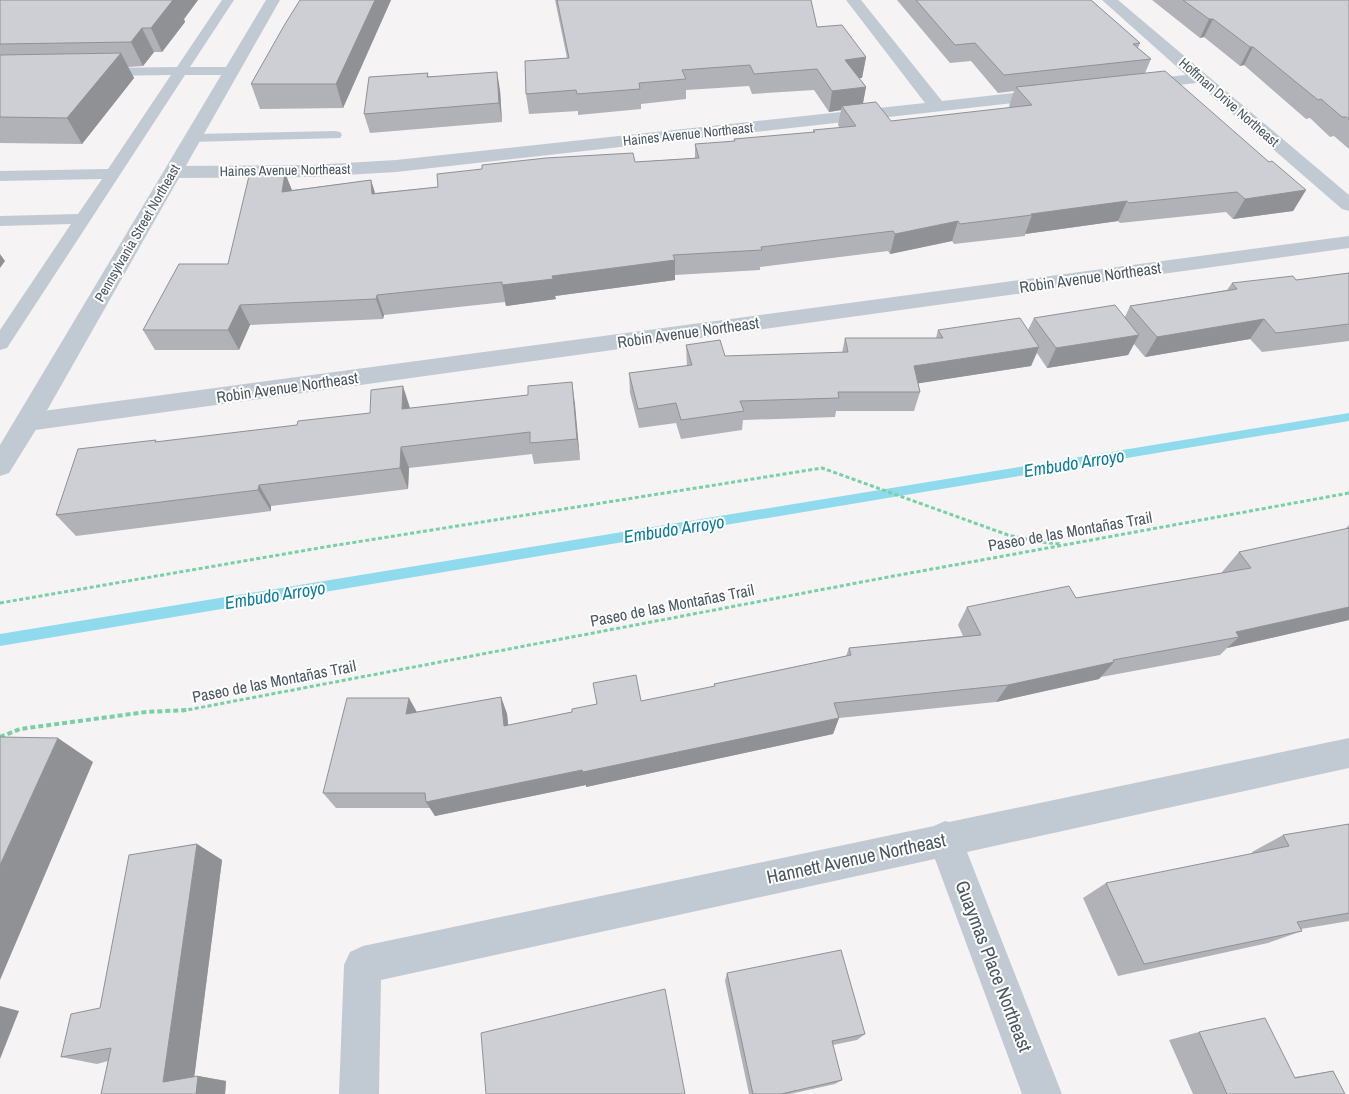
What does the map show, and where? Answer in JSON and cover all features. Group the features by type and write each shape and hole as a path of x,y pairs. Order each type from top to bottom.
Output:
{"street":[{"name":"Pennsylvania Street Northeast","path":"0,466 28,422 273,0"},
{"path":"853,0 937,106"},
{"name":"Hoffman Drive Northeast","path":"1109,0 1349,205"},
{"path":"1122,86 1202,78"},
{"name":"Haines Avenue Northeast","path":"173,172 311,171 396,166 1063,93"},
{"name":"Robin Avenue Northeast","path":"28,422 1349,242"},
{"name":"Hannett Avenue Northeast","path":"359,1094 363,965 945,838 1349,753"},
{"name":"Guaymas Place Northeast","path":"945,838 1042,1094"}],"lane":[{"path":"0,344 228,0"},
{"path":"85,72 232,71"},
{"path":"193,138 335,135"},
{"path":"0,176 112,174"},
{"path":"0,221 82,219"}],"path":[{"path":"0,603 325,547 822,468 1008,535 1039,542 1067,545"},
{"name":"Paseo de las Montañas Trail","path":"0,737 20,728 146,712 188,710 1349,493"}],"building":[{"path":"0,0 173,0 151,28 142,28 131,42 0,44"},
{"path":"300,0 375,0 336,84 251,84 285,24"},
{"path":"557,0 811,0 817,27 842,25 866,57 845,60 866,87 832,91 817,69 754,74 750,65 682,70 686,79 639,83 640,89 577,94 576,90 526,94 525,61 569,58"},
{"path":"916,0 1091,0 1140,43 1133,44 1151,59 1004,75 975,43 955,45"},
{"path":"1183,0 1349,0 1349,119 1342,117 1321,99 1318,100 1253,47 1250,47 1213,19 1209,19"},
{"path":"121,53 67,118 0,117 0,55"},
{"path":"1165,71 1269,162 1272,161 1306,190 1245,199 1237,192 1129,203 1127,201 960,224 958,221 895,234 893,231 761,247 762,250 673,255 675,260 552,276 553,279 502,285 502,282 377,295 376,299 240,305 228,330 143,330 179,264 228,264 249,176 285,173 282,192 371,180 372,194 438,187 437,174 482,169 482,165 546,158 633,153 635,162 699,158 695,144 856,126 842,106 876,102 891,121 1032,105 1016,87"},
{"path":"497,72 499,103 364,114 369,77 428,73 427,77"},
{"path":"1349,273 1349,324 1276,333 1264,319 1157,337 1130,306 1237,289 1232,283 1293,276 1296,280"},
{"path":"1115,305 1139,335 1056,348 1034,318"},
{"path":"1020,318 1039,347 914,366 920,392 838,392 839,398 740,401 744,411 681,420 676,403 638,409 629,373 692,365 686,345 720,340 725,356 848,352 845,338 943,338 938,330"},
{"path":"572,382 577,439 530,443 530,432 401,447 400,468 259,485 258,490 56,515 78,449 297,425 298,421 370,413 371,390 403,386 402,409 528,395 528,386"},
{"path":"1349,528 1349,607 1236,632 1239,637 1113,660 1114,662 1008,685 834,703 839,718 583,772 582,770 426,802 425,793 323,793 347,698 409,698 406,714 501,697 504,726 572,712 572,709 597,704 593,683 636,675 641,701 851,655 849,648 981,635 967,607 1069,586 1076,598 1251,568 1239,552"},
{"path":"0,737 58,738 0,865"},
{"path":"1349,824 1349,913 1297,922 1302,931 1144,964 1106,883 1289,846 1283,835"},
{"path":"197,844 163,1082 198,1076 196,1094 101,1094 111,1048 61,1057 71,1014 100,1008 129,855"},
{"path":"841,950 865,1034 832,1041 842,1080 781,1094 753,1094 727,973"},
{"path":"665,989 685,1094 486,1094 481,1033"},
{"path":"1265,1018 1295,1078 1333,1071 1345,1094 1227,1094 1199,1032"}],"waterway":[{"name":"Embudo Arroyo","path":"0,640 1349,417"}]}
